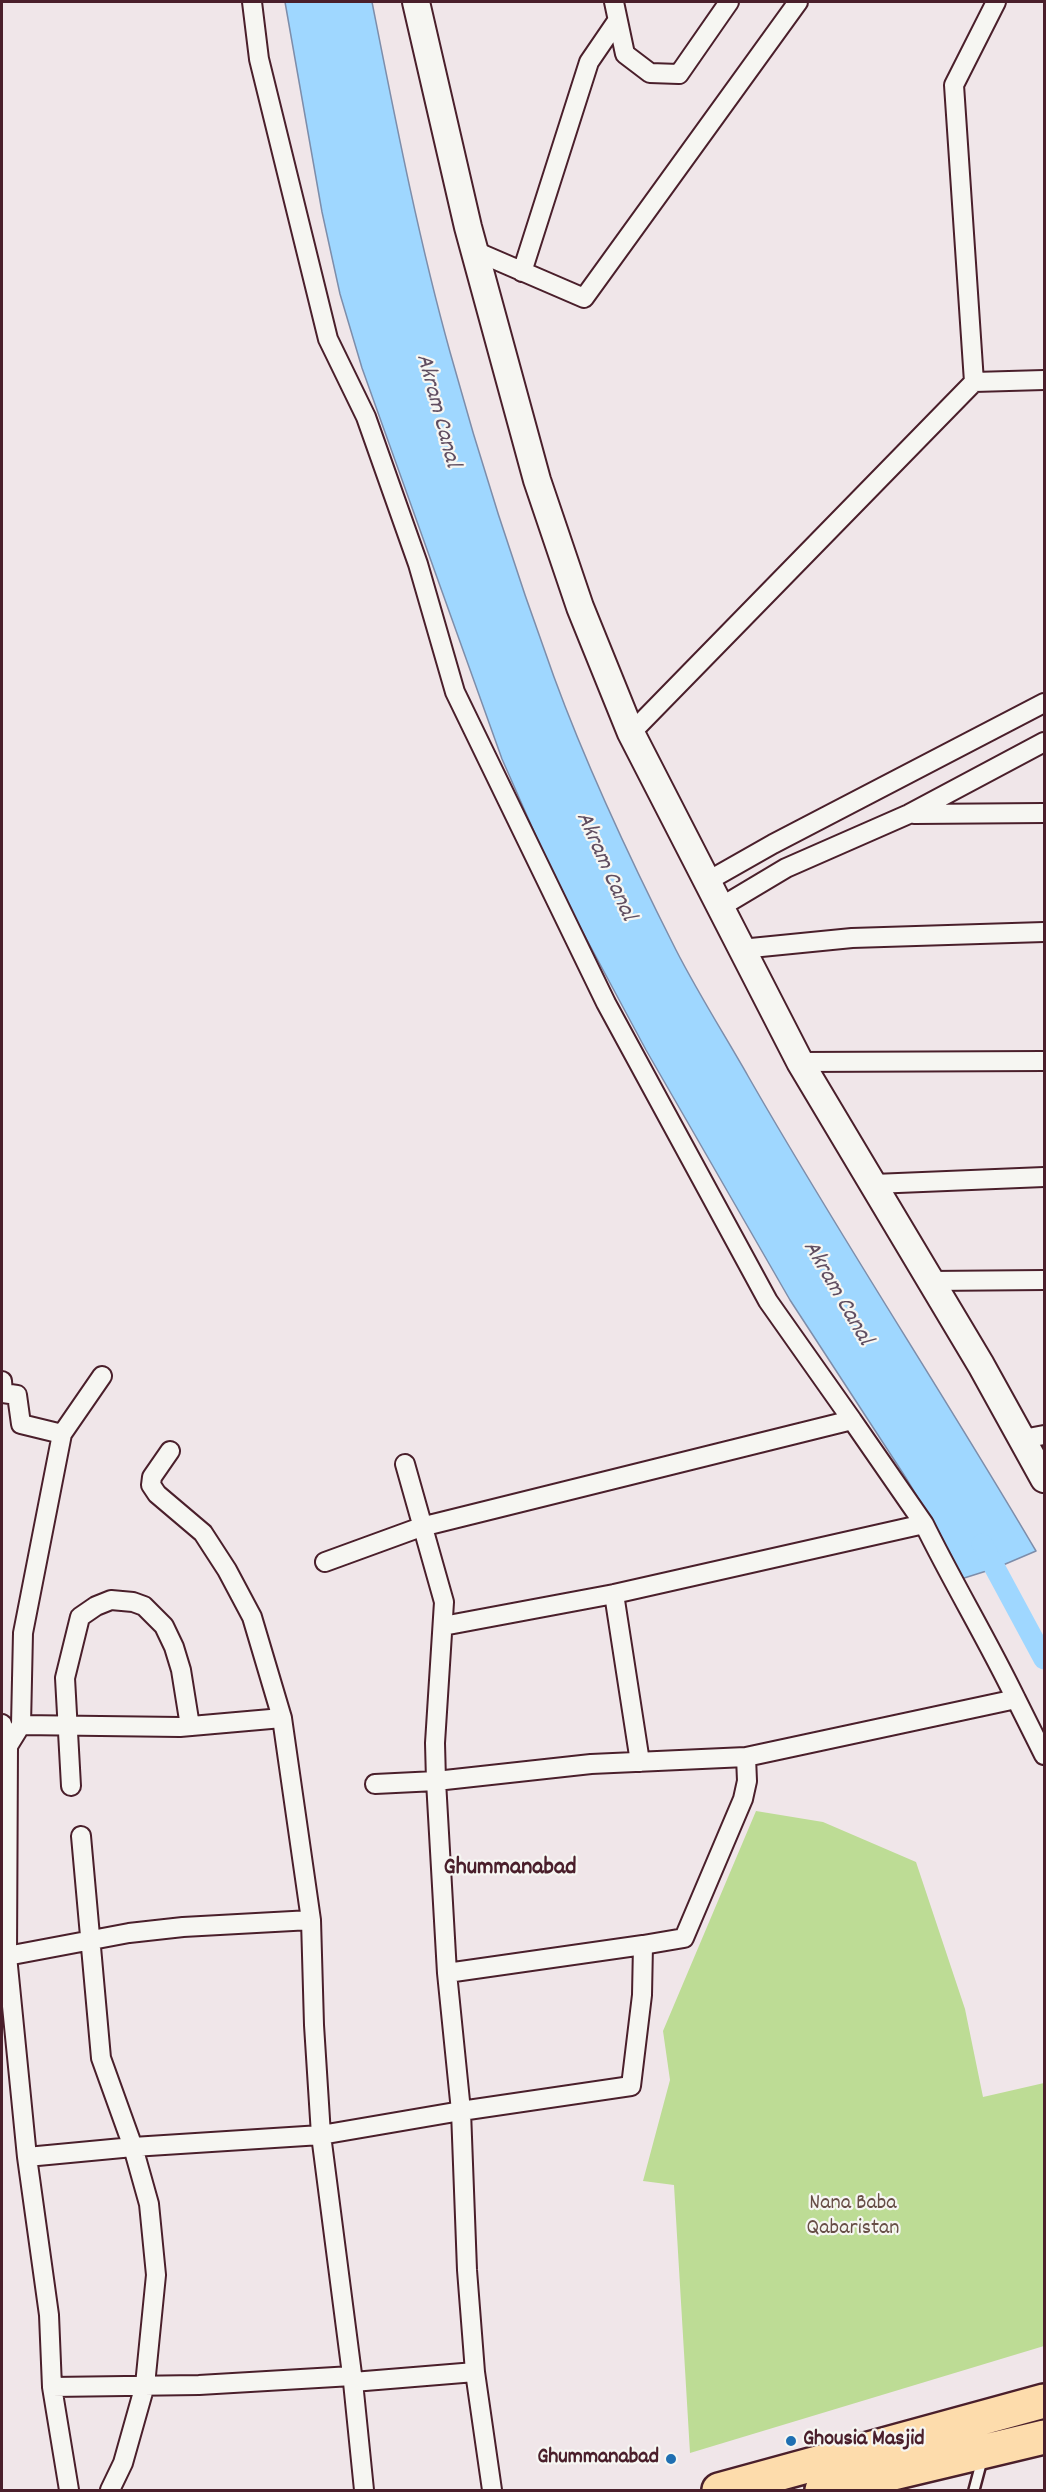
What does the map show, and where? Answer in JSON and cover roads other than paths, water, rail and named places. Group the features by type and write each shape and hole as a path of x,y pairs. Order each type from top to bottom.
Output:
{"highway":[{"path":"822,2490 875,2484 946,2444 1044,2401"},
{"path":"719,2490 946,2444 984,2451 1044,2437"}],"street":[{"path":"252,2 259,59 327,339 366,417 418,564 455,692 606,1004 768,1301 924,1524 956,1588 993,1650 1044,1755"},
{"path":"416,2 475,251 537,480 580,607 631,733 800,1062 931,1281 1034,1437 1044,1479"},
{"path":"614,2 625,54 650,73 679,74 729,2"},
{"path":"475,251 584,298 798,2"},
{"path":"974,382 954,85 996,2"},
{"path":"522,272 589,62 617,21"},
{"path":"631,733 974,382 1044,380"},
{"path":"706,882 1044,703"},
{"path":"720,908 786,868 909,814 1044,742"},
{"path":"909,814 1044,813"},
{"path":"741,950 852,938 1044,932"},
{"path":"800,1062 1044,1061"},
{"path":"874,1184 1044,1177"},
{"path":"931,1281 1044,1280"},
{"path":"8,1746 21,1725 22,1633 62,1434 102,1376"},
{"path":"2,1381 3,1393 17,1395 21,1424 62,1434"},
{"path":"325,1562 422,1527 852,1420"},
{"path":"170,1451 152,1477 151,1485 157,1494 203,1533 227,1570 252,1617 282,1718 311,1920 314,2025 321,2135 352,2379 363,2490"},
{"path":"405,1464 444,1602 435,1743 436,1781 447,1973 461,2111 467,2270 476,2372 492,2490"},
{"path":"443,1626 614,1594 924,1524"},
{"path":"614,1594 640,1762"},
{"path":"71,1786 65,1678 80,1617 96,1606 111,1600 133,1602 144,1606 164,1626 181,1670 190,1726"},
{"path":"375,1784 436,1781 591,1764 746,1757 1016,1699"},
{"path":"21,1725 190,1726 282,1718"},
{"path":"2,1724 8,1746 7,1956 27,2157 49,2315 52,2387 69,2490"},
{"path":"447,1973 684,1938 742,1799 747,1781 746,1757"},
{"path":"81,1836 101,2058 134,2147 149,2204 156,2275 145,2385 123,2463 110,2490"},
{"path":"7,1956 129,1933 183,1927 311,1920"},
{"path":"27,2157 134,2147 321,2135 461,2111 632,2086 642,1995 643,1945"},
{"path":"52,2387 199,2385 476,2372"}],"lane":[{"path":"974,2490 984,2451"}],"water":[{"path":"285,2 372,2 417,221 461,393 554,677 596,781 659,917 702,998 819,1196 1036,1551 996,1568 961,1579 943,1540 906,1478 790,1300 646,1050 558,886 502,759 362,368 340,294 322,212"}],"waterway":[{"name":"Akram Canal","path":"982,1544 1044,1659"}],"place":[{"name":"Ghousia Masjid","path":"791,2441"},
{"name":"Ghummanabad","path":"671,2459"}],"district":[{"name":"Ghummanabad","path":"510,1870"}],"park label":[{"name":"Nana Baba Qabaristan","path":"853,2218"}]}
